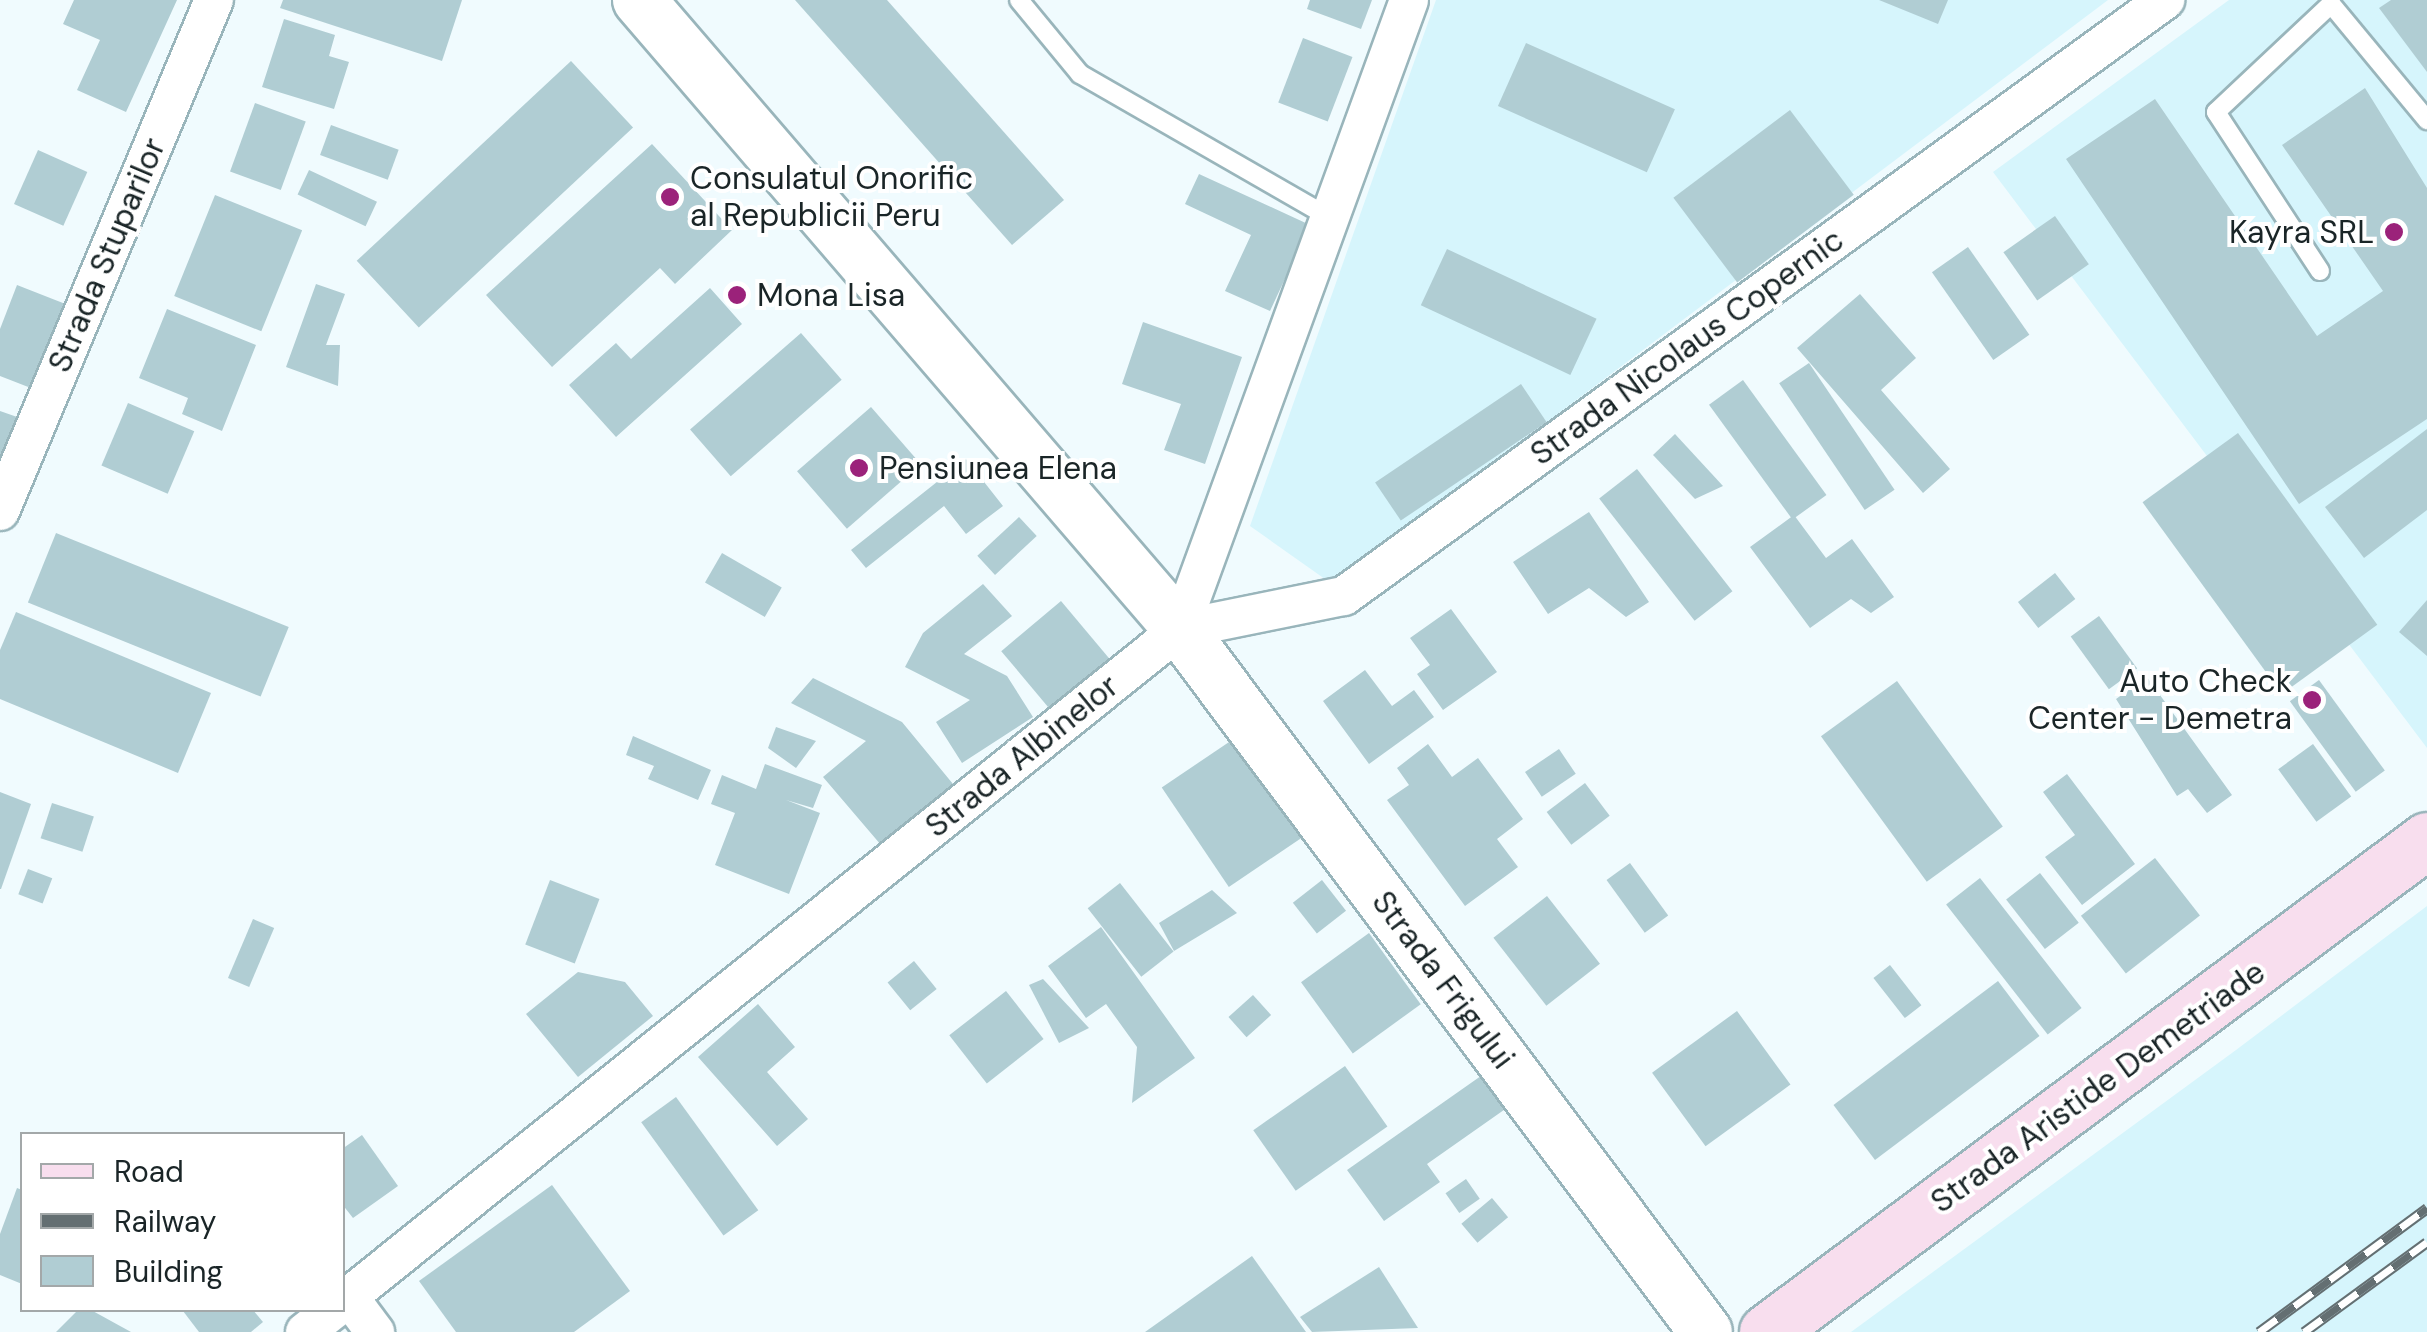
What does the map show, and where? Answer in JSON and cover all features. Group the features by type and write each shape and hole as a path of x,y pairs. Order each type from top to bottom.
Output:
{"main road":[{"name":"Strada Frigului","path":"640,0 1180,629 1706,1332"},
{"name":"Strada Aristide Demetriade","path":"1766,1332 2427,840"}],"street":[{"name":"Strada Stuparilor","path":"0,511 214,0"},
{"path":"1180,629 1409,0"},
{"name":"Strada Nicolaus Copernic","path":"1180,629 1344,596 2165,0"},
{"name":"Strada Albinelor","path":"345,1301 1180,629"},
{"path":"345,1306 375,1332"},
{"name":"Strada Albinelor","path":"305,1332 331,1312"}],"lane":[{"path":"1019,0 1080,74 1332,219"},
{"path":"2320,271 2216,112 2333,2 2427,120"}],"shaded area":[{"path":"1436,0 2108,0 1332,584 1250,526"},
{"path":"2229,0 2427,0 2427,748 1993,172"},
{"path":"2427,906 2427,1332 1851,1332 2236,1050"}],"building":[{"path":"74,0 177,0 126,112 77,90 100,40 63,24"},
{"path":"283,0 462,0 442,61 280,8"},
{"path":"795,0 887,0 1064,200 1012,245"},
{"path":"1310,0 1372,0 1361,29 1307,9"},
{"path":"1879,0 1948,0 1938,24"},
{"path":"2391,0 2427,0 2427,72 2379,8"},
{"path":"284,19 335,35 329,56 349,62 334,109 262,87"},
{"path":"1303,38 1352,57 1328,121 1278,102"},
{"path":"1526,43 1675,109 1647,172 1498,106"},
{"path":"571,61 633,128 419,327 357,261"},
{"path":"2365,88 2427,188 2427,419 2299,504 2066,159 2155,99 2317,336 2383,291 2282,145"},
{"path":"255,103 306,121 281,190 230,172"},
{"path":"1790,110 1854,195 1737,283 1673,198"},
{"path":"331,125 399,150 388,180 320,155"},
{"path":"652,144 732,230 675,284 660,268 552,367 486,295"},
{"path":"38,150 87,172 63,226 14,204"},
{"path":"309,170 377,202 366,226 298,194"},
{"path":"1199,174 1310,225 1270,311 1225,291 1251,235 1185,204"},
{"path":"215,195 302,230 261,331 174,296"},
{"path":"2055,216 2089,264 2037,300 2003,252"},
{"path":"1968,247 2029,335 1993,360 1932,272"},
{"path":"1447,249 1597,319 1570,375 1421,305"},
{"path":"316,284 345,294 326,345 340,345 338,386 286,367"},
{"path":"17,285 68,305 36,390 0,376 0,329"},
{"path":"710,288 742,324 616,437 569,385 616,343 631,359"},
{"path":"1860,294 1916,358 1881,390 1950,469 1923,493 1797,348"},
{"path":"167,309 256,345 222,431 182,414 188,398 139,378"},
{"path":"1143,322 1242,357 1205,464 1164,450 1181,404 1122,384"},
{"path":"801,333 842,380 731,476 690,429"},
{"path":"1809,363 1895,490 1865,510 1779,383"},
{"path":"1743,380 1826,495 1792,520 1709,405"},
{"path":"1521,384 1547,422 1401,521 1375,482"},
{"path":"128,403 194,431 168,494 101,466"},
{"name":"Pensiunea Elena","path":"871,407 921,464 847,529 797,471"},
{"path":"0,411 20,418 0,472"},
{"path":"2427,429 2427,510 2364,558 2325,507"},
{"path":"2238,433 2377,625 2282,694 2143,502"},
{"path":"1675,434 1723,486 1695,499 1653,455"},
{"path":"966,459 1003,506 966,534 944,506 866,568 851,550"},
{"path":"1637,469 1732,591 1695,621 1599,499"},
{"path":"1589,512 1649,602 1626,617 1589,588 1548,614 1513,562"},
{"path":"1794,515 1826,558 1852,539 1894,597 1871,613 1851,599 1810,628 1750,547"},
{"path":"1019,517 1037,536 995,575 977,556"},
{"path":"56,533 289,627 261,697 28,603"},
{"path":"722,553 782,588 765,617 705,582"},
{"path":"2055,573 2075,599 2038,628 2018,602"},
{"path":"983,584 1012,616 964,654 1007,676 1033,717 962,763 936,722 970,700 905,667 923,633"},
{"path":"2427,600 2427,656 2399,632"},
{"path":"1061,601 1112,662 1052,712 1001,651"},
{"path":"1451,609 1497,672 1443,710 1417,674 1430,665 1410,638"},
{"path":"16,612 211,693 178,773 0,699 0,650"},
{"path":"2099,616 2137,669 2109,689 2071,637"},
{"path":"1365,670 1392,706 1414,690 1434,717 1369,764 1323,701"},
{"path":"2147,677 2232,795 2207,813 2188,789 2177,796 2116,699"},
{"path":"813,678 902,722 953,784 881,845 823,777 866,741 791,703"},
{"path":"2319,680 2385,771 2356,792 2290,701"},
{"path":"1897,681 2003,827 1927,882 1821,736"},
{"path":"776,727 816,741 796,768 768,748"},
{"path":"633,736 711,770 698,800 648,779 654,766 626,755"},
{"path":"1238,736 1305,835 1229,887 1162,787"},
{"path":"1428,744 1452,777 1478,758 1523,819 1497,839 1518,867 1465,906 1387,800 1409,785 1397,768"},
{"path":"2313,744 2351,797 2316,822 2278,769"},
{"path":"1559,749 1576,774 1542,797 1525,772"},
{"path":"765,764 822,785 813,808 786,800 820,813 789,894 715,865 735,813 711,804 722,775 756,789"},
{"path":"2067,774 2135,864 2082,905 2045,857 2075,835 2043,792"},
{"path":"1585,783 1610,816 1571,845 1547,812"},
{"path":"0,792 31,804 1,889 0,889"},
{"path":"52,803 94,817 82,852 41,838"},
{"path":"2155,858 2200,916 2126,973 2081,916"},
{"path":"1630,863 1668,916 1645,933 1607,880"},
{"path":"28,869 52,878 43,904 18,894"},
{"path":"2040,873 2079,923 2045,949 2006,899"},
{"path":"1980,878 2082,1008 2048,1034 1946,904"},
{"path":"550,880 599,899 575,963 525,944"},
{"path":"1322,880 1346,911 1317,934 1293,903"},
{"path":"1120,883 1174,952 1141,977 1088,908"},
{"path":"1212,890 1237,913 1174,951 1159,923"},
{"path":"1547,896 1600,964 1546,1006 1493,938"},
{"path":"253,919 274,928 249,987 228,978"},
{"path":"1101,927 1195,1058 1132,1103 1137,1047 1106,1004 1086,1018 1048,966"},
{"path":"1369,933 1421,1004 1353,1054 1301,982"},
{"path":"914,961 937,989 910,1010 888,982"},
{"path":"1890,965 1921,1005 1905,1018 1873,978"},
{"path":"578,972 625,982 653,1016 578,1077 526,1014"},
{"path":"1043,979 1089,1028 1059,1043 1029,985"},
{"path":"1998,981 2040,1036 1875,1160 1833,1105"},
{"path":"1006,991 1044,1039 987,1083 949,1035"},
{"path":"1253,995 1271,1015 1247,1037 1228,1017"},
{"path":"758,1004 795,1047 767,1072 808,1119 777,1146 698,1057"},
{"path":"1737,1011 1790,1085 1706,1146 1652,1073"},
{"path":"1345,1066 1387,1127 1296,1191 1253,1130"},
{"path":"1488,1071 1511,1105 1427,1164 1440,1182 1384,1221 1347,1170"},
{"path":"676,1097 758,1210 724,1236 641,1122"},
{"path":"362,1135 398,1186 353,1218 345,1208 345,1147"},
{"path":"1466,1179 1480,1199 1459,1213 1446,1193"},
{"path":"552,1185 630,1291 574,1332 456,1332 419,1281"},
{"path":"17,1188 20,1189 20,1283 0,1275 0,1234"},
{"path":"1492,1198 1508,1217 1477,1243 1461,1224"},
{"path":"1252,1256 1306,1332 1145,1332"},
{"path":"1379,1267 1418,1328 1312,1332 1300,1317"},
{"path":"76,1312 95,1312 131,1332 56,1332"},
{"path":"184,1312 255,1312 263,1322 251,1332 199,1332"}],"railway":[{"path":"2259,1332 2427,1208"},
{"path":"2304,1332 2427,1242"}],"place":[{"name":"Consulatul Onorific al Republicii Peru","path":"670,197"},
{"name":"Kayra SRL","path":"2394,232"},
{"name":"Mona Lisa","path":"737,295"},
{"name":"Pensiunea Elena","path":"859,468"},
{"name":"Auto Check Center - Demetra","path":"2312,700"}]}
